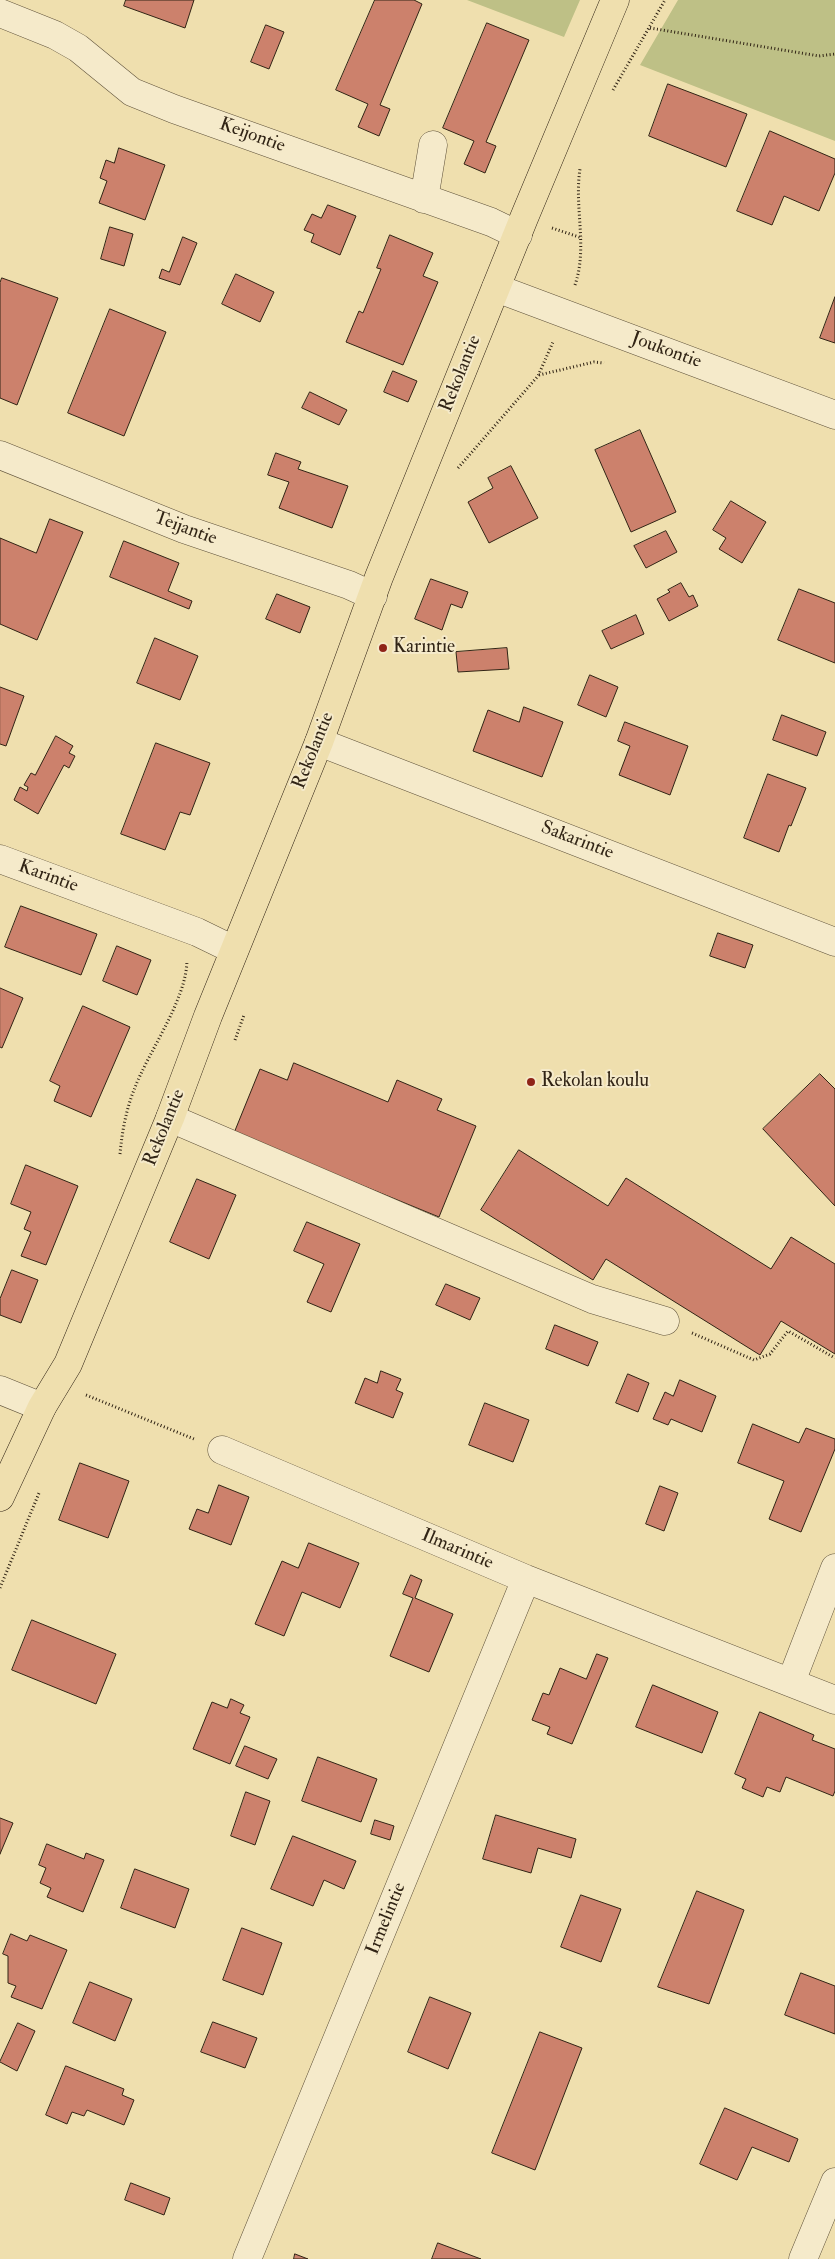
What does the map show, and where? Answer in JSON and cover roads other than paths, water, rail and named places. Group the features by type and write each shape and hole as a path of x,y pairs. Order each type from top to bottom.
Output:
{"main road":[{"name":"Rekolantie","path":"0,1497 42,1407 68,1364 170,1118 234,950 319,742 373,596 496,288 615,0"}],"street":[{"name":"Keijontie","path":"0,13 55,35 78,48 132,92 174,109 491,222 518,235"},
{"path":"424,199 433,145"},
{"name":"Joukontie","path":"496,288 835,415"},
{"name":"Teijantie","path":"0,455 184,530 349,585 373,596"},
{"name":"Sakarintie","path":"319,742 835,942"},
{"name":"Karintie","path":"0,859 197,932 234,950"},
{"path":"170,1118 592,1299 665,1321"},
{"path":"0,1390 42,1407"},
{"name":"Ilmarintie","path":"222,1450 526,1579 835,1700"},
{"path":"791,1682 835,1568"},
{"name":"Irmelintie","path":"247,2259 526,1579"},
{"path":"803,2259 835,2182"}],"place":[{"name":"Karintie","path":"383,648"},
{"name":"Rekolan koulu","path":"531,1082"}]}
